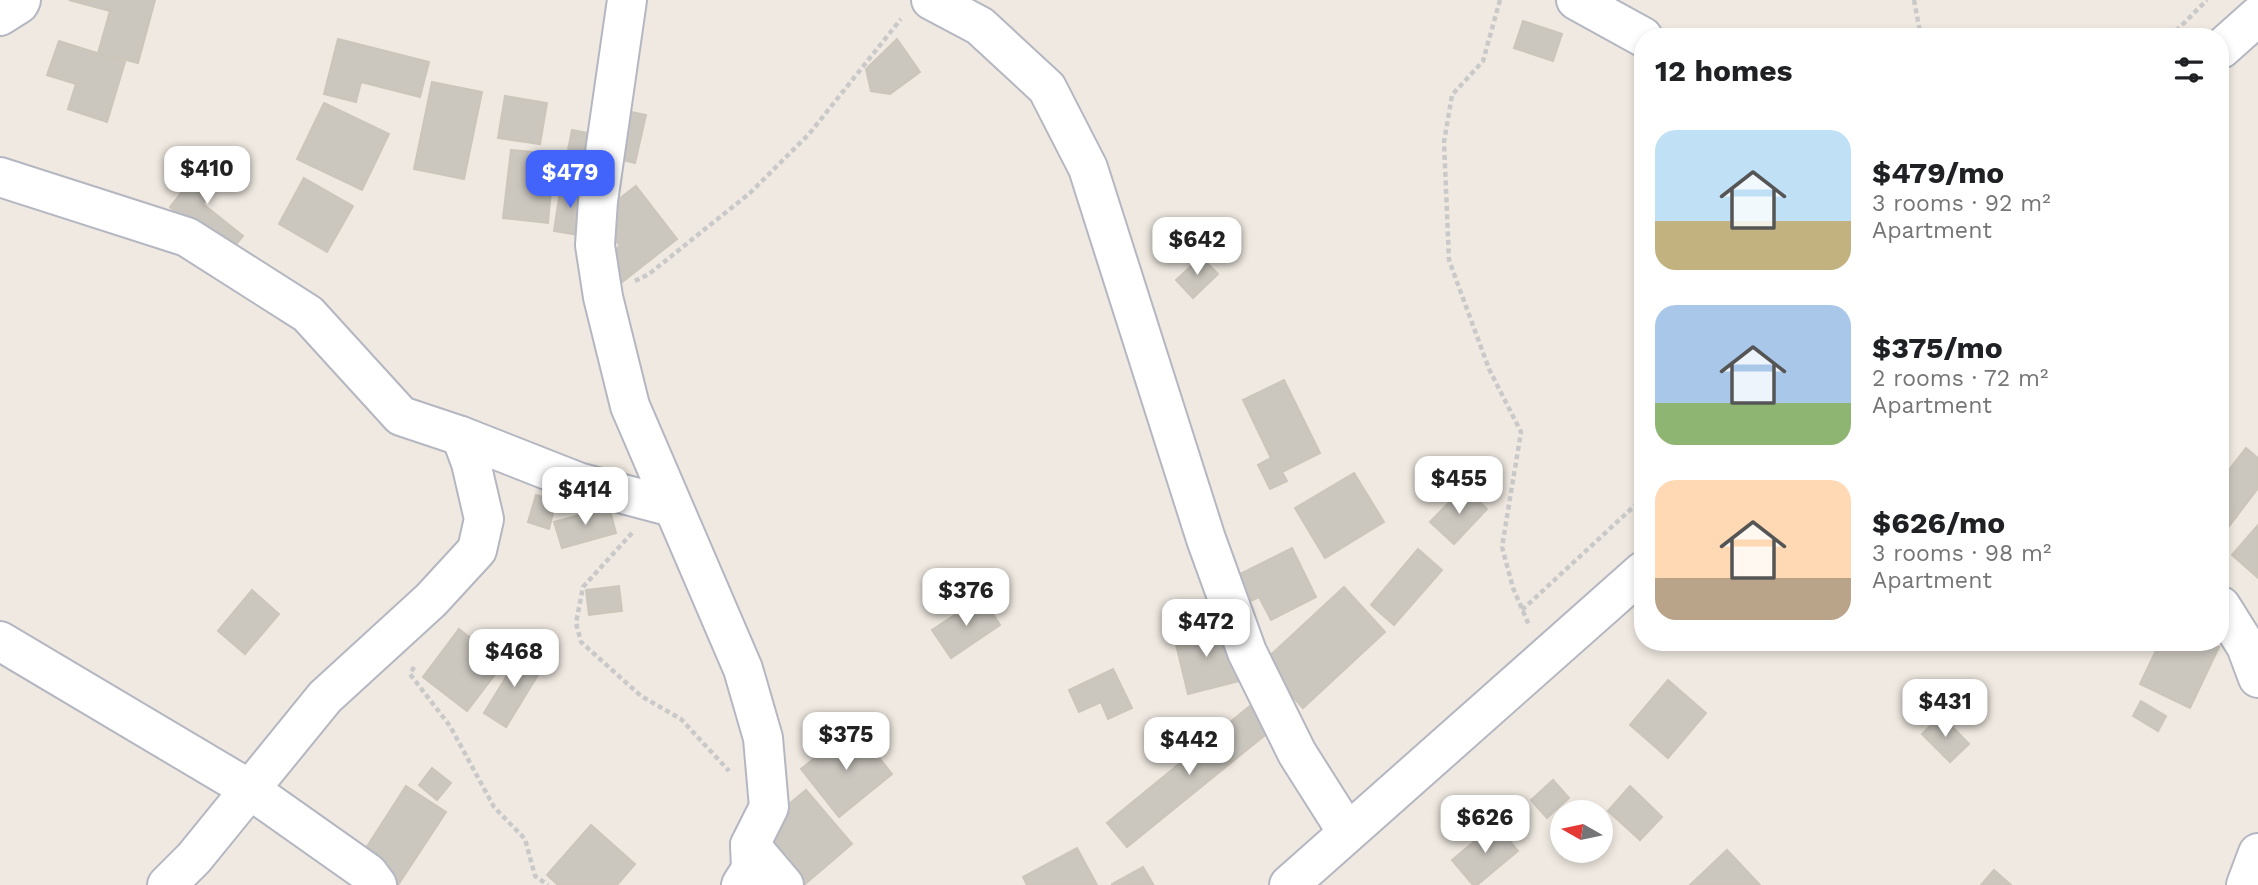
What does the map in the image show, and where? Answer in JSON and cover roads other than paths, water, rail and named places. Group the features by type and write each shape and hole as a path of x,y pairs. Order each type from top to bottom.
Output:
{"street":[{"path":"0,16 21,0"},
{"path":"627,0 598,201 595,245 603,297 630,406 665,505 743,669 763,738 769,807 750,845 751,869 741,885"},
{"path":"1576,0 1634,32"},
{"path":"919,5 980,26 1047,88 1088,168 1206,539 1247,652 1297,753 1347,832"},
{"path":"2229,42 2258,16"},
{"path":"0,177 187,236 308,314 401,416 461,436 578,482 665,505"},
{"path":"167,885 194,858 325,697 431,600 477,550 484,519 471,463 461,436"},
{"path":"1289,885 1634,579"},
{"path":"2229,619 2246,646 2258,678"},
{"path":"0,641 249,789 368,873 377,885"},
{"path":"750,845 784,885"},
{"path":"2246,885 2258,853"}]}
